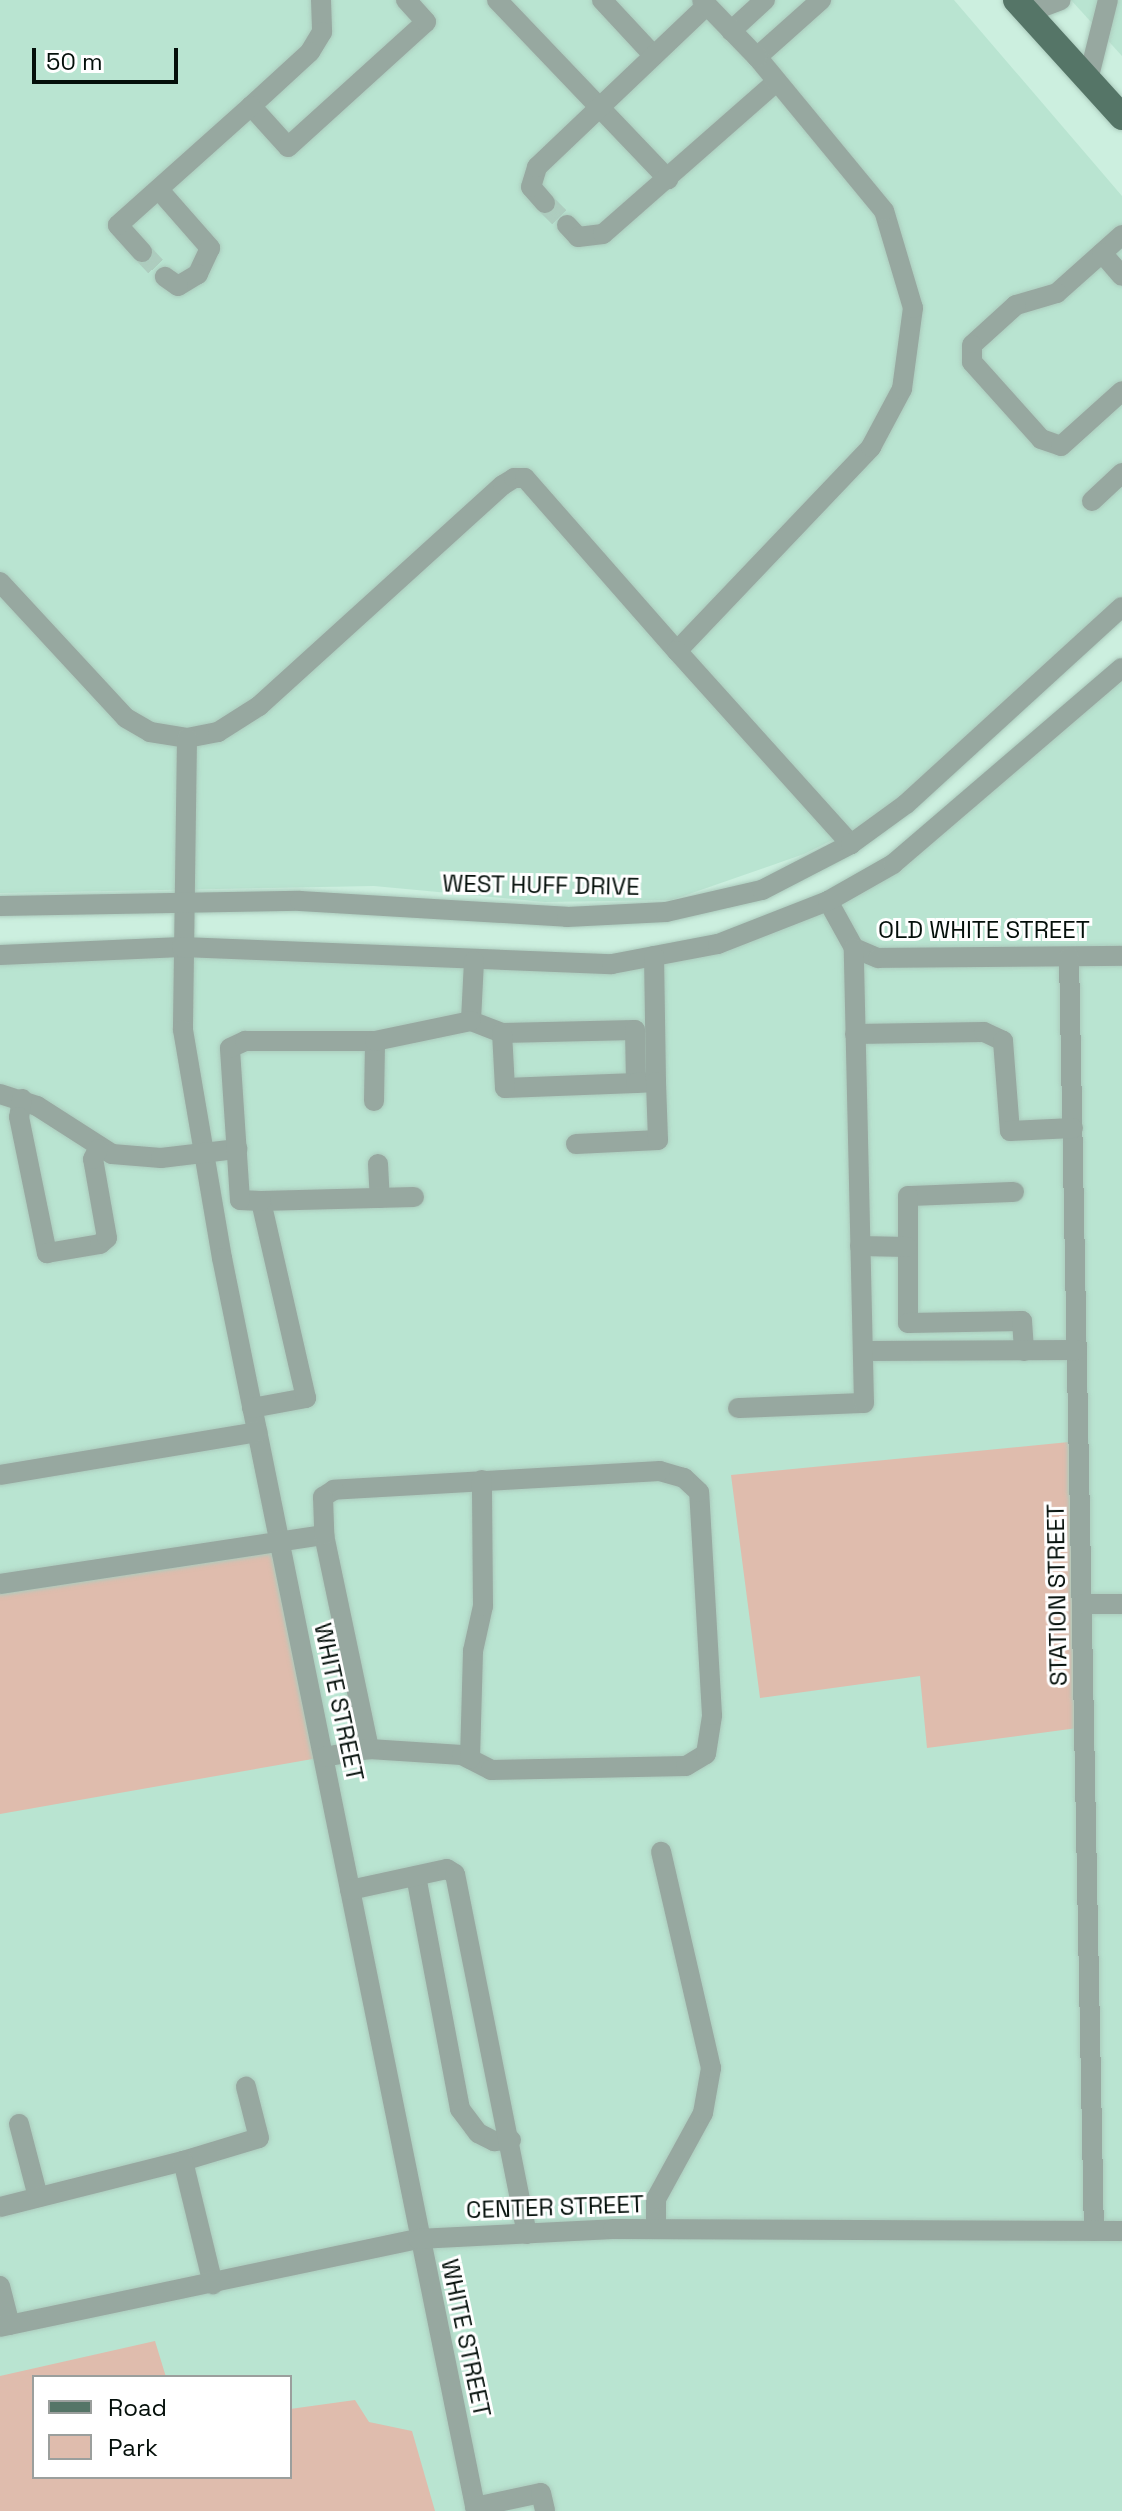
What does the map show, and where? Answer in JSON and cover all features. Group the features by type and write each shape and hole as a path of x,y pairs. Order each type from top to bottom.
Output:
{"main road":[{"path":"1021,6 1122,117"}],"street":[{"path":"142,252 118,225 160,191 310,52 322,32 321,0"},
{"path":"251,106 288,147 426,22 406,0"},
{"path":"497,0 668,179"},
{"path":"602,0 654,56"},
{"path":"731,31 765,0"},
{"path":"757,57 821,0"},
{"path":"1021,6 1061,0"},
{"path":"1088,80 1108,0"},
{"path":"545,203 531,187 537,167 705,3 757,57 884,211 913,308 911,352 902,389 871,447 677,651"},
{"path":"567,225 578,237 603,234 776,82"},
{"path":"160,191 210,248 198,274 178,286 165,277"},
{"path":"1122,235 1057,293 1016,305 972,345 972,362 1041,439 1061,446 1122,391"},
{"path":"1102,253 1122,276"},
{"path":"1092,501 1122,473"},
{"path":"0,582 126,718 150,732 187,738 218,732 259,706 514,478 525,478 851,844"},
{"name":"WEST HUFF DRIVE","path":"0,906 300,901 567,917 666,912 762,890 851,844 906,804 1122,607"},
{"path":"0,955 182,947 474,961 612,964 718,944 828,901 893,864 1122,668"},
{"name":"WHITE STREET","path":"187,738 183,1030 203,1154 418,2239 476,2509"},
{"name":"OLD WHITE STREET","path":"828,901 854,948 878,958 1122,956"},
{"path":"738,1408 864,1403 854,948"},
{"path":"646,1082 654,956"},
{"name":"STATION STREET","path":"1069,957 1094,2231"},
{"path":"471,1021 474,961"},
{"path":"414,1197 240,1200 230,1048 245,1041 375,1041 471,1021 502,1033 635,1030 658,1140 576,1144"},
{"path":"855,1034 984,1032 1003,1041 1010,1131 1073,1128"},
{"path":"502,1033 505,1088 646,1082"},
{"path":"374,1101 375,1041"},
{"path":"0,1094 22,1099 98,1149 130,1157 203,1154 237,1149"},
{"path":"22,1099 19,1117 47,1253 100,1244 107,1238 93,1159 98,1149"},
{"path":"378,1164 380,1198"},
{"path":"908,1350 908,1196 1014,1192"},
{"path":"252,1408 306,1398 261,1201"},
{"path":"860,1246 907,1247"},
{"path":"908,1323 1022,1321 1024,1351"},
{"path":"863,1351 1077,1350"},
{"path":"0,1475 257,1432"},
{"path":"324,1757 369,1749 470,1759 491,1770 686,1766 706,1754 712,1715 699,1492 684,1478 660,1471 334,1490 323,1497 324,1535 369,1749"},
{"path":"470,1759 473,1651 483,1606 482,1480"},
{"path":"0,1584 324,1535"},
{"path":"1083,1604 1122,1604"},
{"path":"656,2229 656,2199 703,2113 711,2068 661,1852"},
{"path":"350,1890 447,1869 455,1874 511,2140 527,2234"},
{"path":"416,1876 460,2109 478,2133 494,2141 511,2140"},
{"path":"0,2207 183,2161 259,2138 246,2087"},
{"path":"19,2124 38,2197"},
{"path":"183,2161 213,2284"},
{"name":"CENTER STREET","path":"5,2326 418,2239 656,2229 1122,2231"},
{"path":"0,2286 5,2326"},
{"path":"476,2509 541,2493 545,2511"}],"shaded area":[{"path":"0,0 954,0 1122,196 1122,599 873,820 804,854 672,900 544,902 374,886 0,893"},
{"path":"1071,0 1122,0 1122,56 1081,11"},
{"path":"1122,668 1122,2511 0,2511 0,955 612,964 718,944 893,864"}],"green space":[{"path":"1079,1441 1085,1727 927,1748 920,1676 760,1698 731,1475"},
{"path":"280,1542 324,1757 0,1814 0,1586"},
{"path":"155,2341 165,2375 32,2375 32,2479 292,2479 292,2409 355,2400 369,2422 412,2431 435,2511 0,2511 0,2376"}],"tunnel":[{"path":"545,203 567,225"},
{"path":"142,252 165,277"}]}
